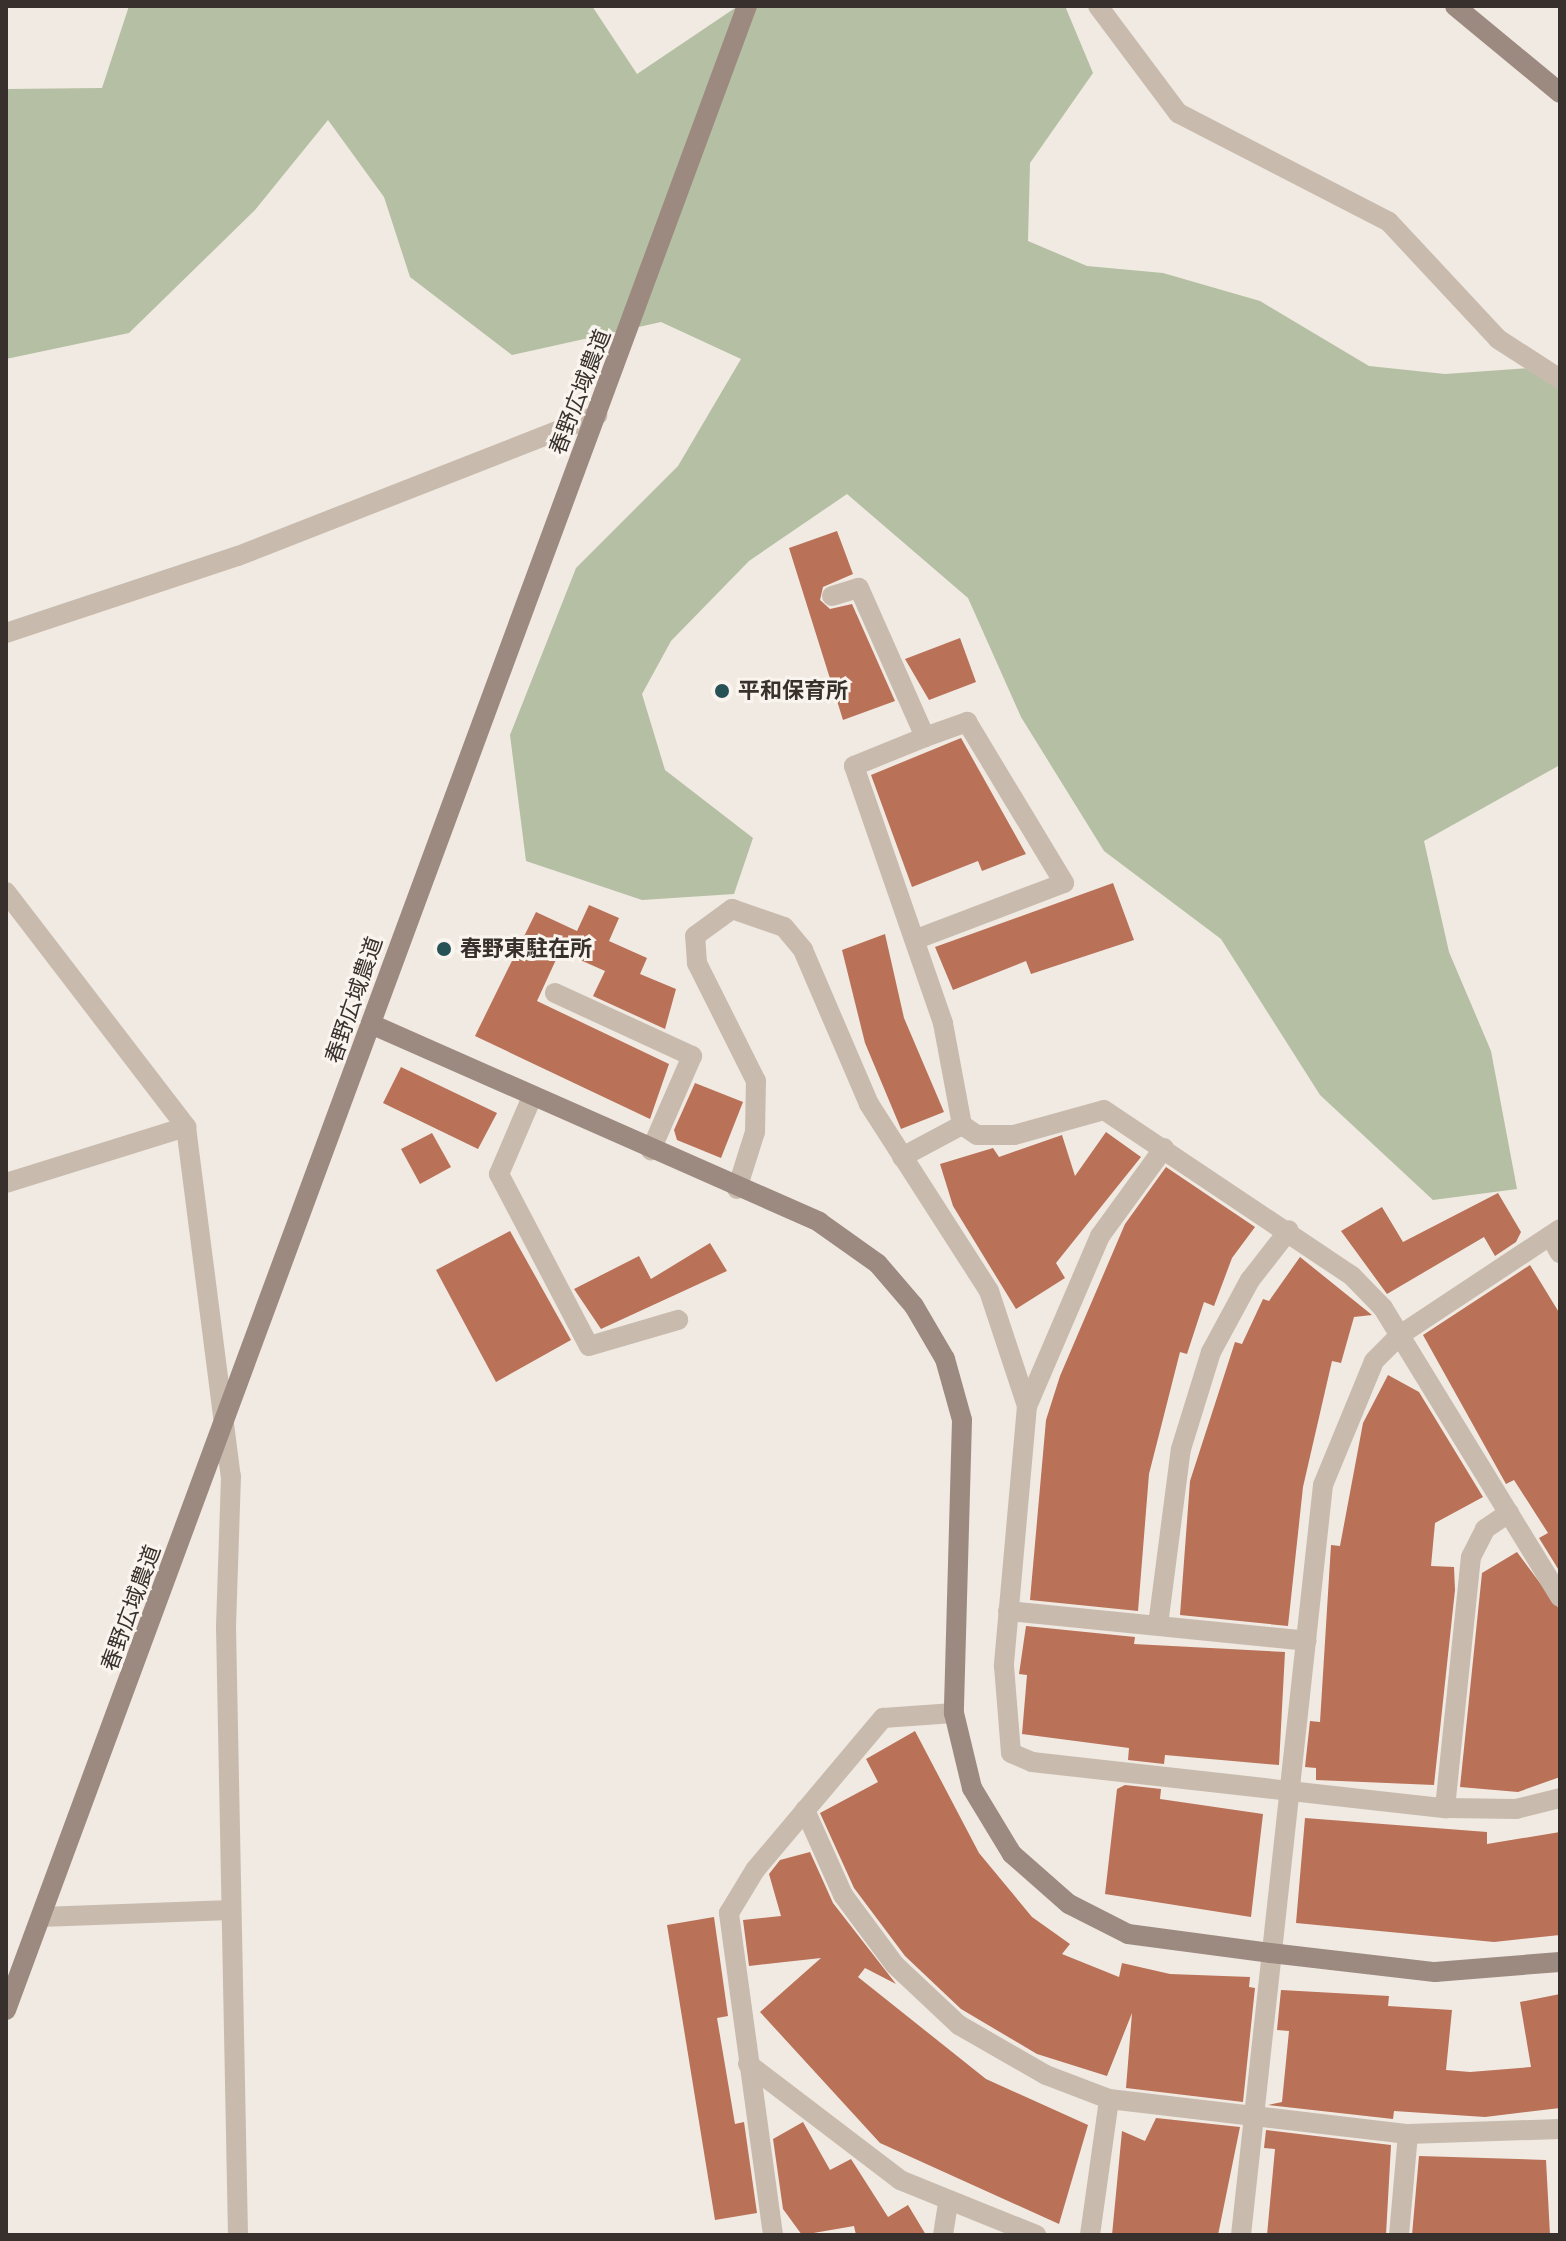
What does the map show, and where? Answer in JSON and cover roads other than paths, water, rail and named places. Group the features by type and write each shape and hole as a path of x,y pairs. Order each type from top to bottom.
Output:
{"street":[{"name":"春野広域農道","path":"6,2010 747,6"},
{"path":"1098,6 1178,113 1389,222 1498,339 1560,379"},
{"path":"1455,6 1560,92"},
{"path":"6,633 238,556 597,415"},
{"path":"832,596 859,588 925,737"},
{"path":"914,940 1064,883 967,722 854,766 914,940 943,1023 962,1125 977,1135 1014,1135 1104,1110 1289,1230 1352,1276 1400,1335 1560,1597"},
{"path":"6,892 186,1127 220,1436 231,1476 231,1910 238,2235"},
{"path":"737,1189 755,1132 756,1081 697,963 695,936 732,909 784,927 803,950 869,1104 989,1291 1027,1406"},
{"path":"555,993 692,1056 651,1150"},
{"path":"371,1024 737,1189 819,1222 878,1264 945,1359 962,1420 954,1713 972,1788 1012,1854 1069,1904 1128,1934 1270,1953 1435,1972 1560,1962"},
{"path":"532,1097 499,1174 589,1346 678,1320"},
{"path":"902,1157 962,1125"},
{"path":"6,1183 186,1127"},
{"path":"1164,1148 1100,1236 1027,1406 1004,1666 1011,1753 1032,1762 1445,1808 1516,1809 1560,1798"},
{"path":"1158,1625 1181,1449 1211,1352 1250,1280 1289,1230"},
{"path":"1241,2235 1256,2113 1270,1953 1292,1791 1323,1485 1348,1411 1374,1361 1400,1335 1557,1239"},
{"path":"1445,1808 1471,1557 1485,1529 1509,1513"},
{"path":"1008,1611 1306,1641"},
{"path":"773,2235 729,1913 805,1810 883,1718 954,1713"},
{"path":"805,1810 843,1895 895,1965 959,2025 1046,2075 1109,2099 1256,2113 1408,2134 1560,2129"},
{"path":"41,1917 231,1910"},
{"path":"748,2064 900,2180 1036,2235"},
{"path":"1090,2235 1109,2099"},
{"path":"1399,2235 1408,2134"},
{"path":"943,2235 948,2202"}],"place":[{"name":"平和保育所","path":"722,691"},
{"name":"春野東駐在所","path":"444,949"}]}
